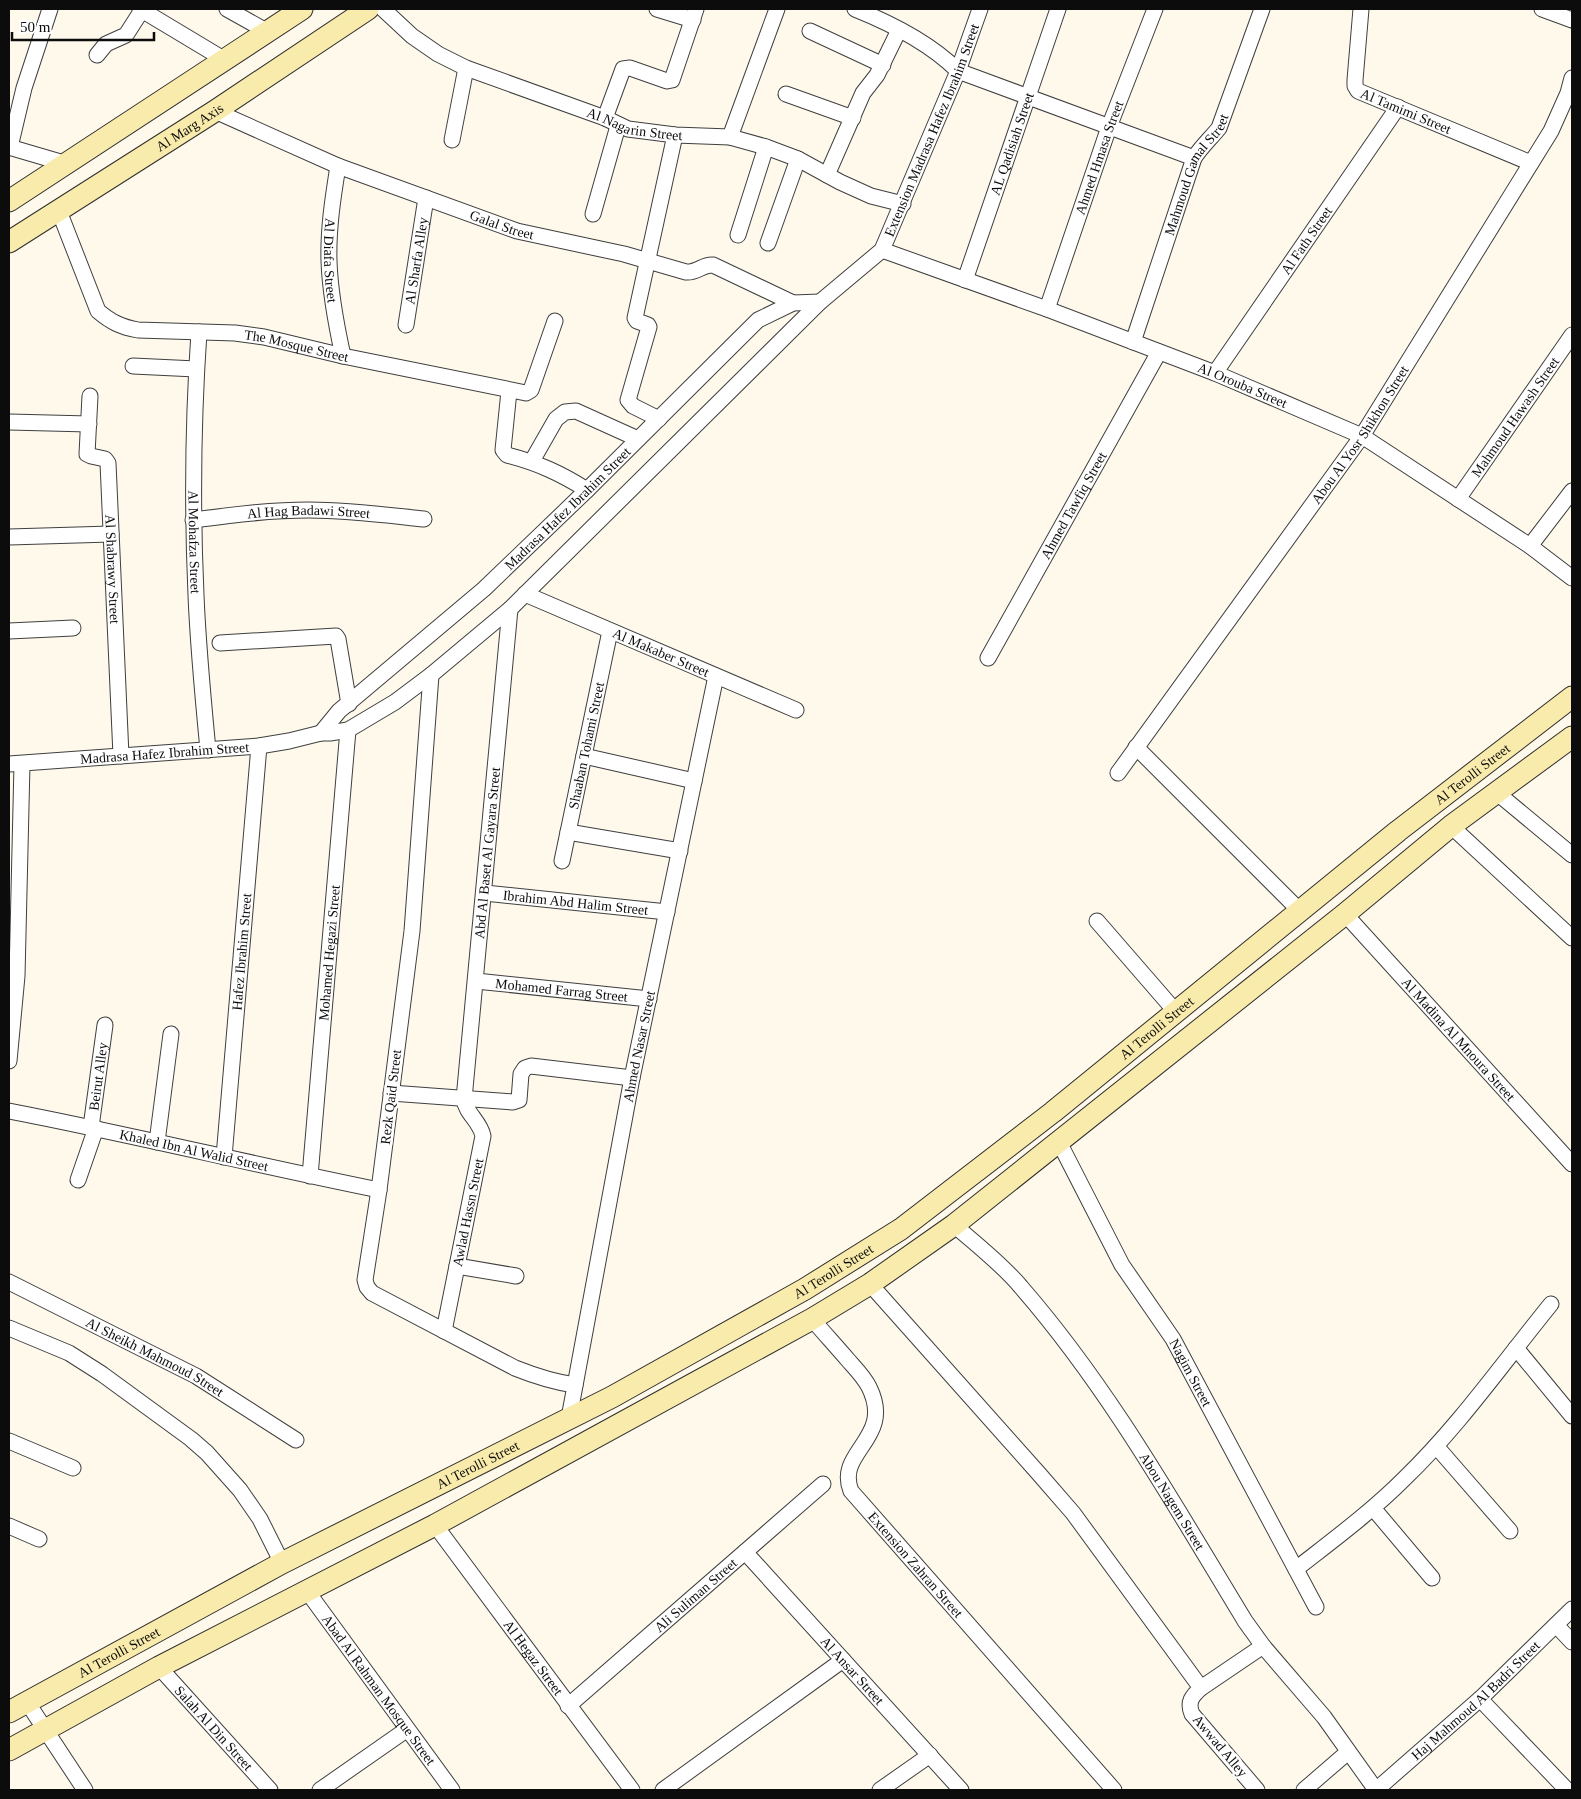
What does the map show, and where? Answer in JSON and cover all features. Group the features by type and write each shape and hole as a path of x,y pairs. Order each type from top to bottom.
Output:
{"street":[{"path":"50,9 24,88 9,147 66,164"},
{"path":"97,55 106,44 126,35 141,9 225,60"},
{"path":"227,9 268,32"},
{"name":"Al Marg Axis","path":"9,242 215,111 368,9"},
{"name":"Al Nagarin Street","path":"383,9 412,36 438,54 466,68 628,130 675,135 730,137 766,147 798,159 871,196 902,204"},
{"path":"593,214 623,69 630,68 667,81 672,80 695,14 657,9"},
{"path":"730,137 778,9"},
{"path":"855,9 899,30 937,52 958,71 1194,158"},
{"name":"Extension Madrasa Hafez Ibrahim Street","path":"882,250 958,71 980,9"},
{"name":"AL Qadisiah Street","path":"965,280 1058,9"},
{"name":"Ahmed Hmasa Street","path":"1047,309 1109,127 1155,9"},
{"name":"Mahmoud Gamal Street","path":"1133,342 1194,158 1201,147 1219,128 1262,9"},
{"name":"Al Tamimi Street","path":"1361,9 1355,86 1358,90 1531,163"},
{"path":"1542,9 1572,20"},
{"path":"9,202 268,32 290,13"},
{"path":"827,175 864,93 878,75 899,30"},
{"path":"810,31 883,65"},
{"path":"452,140 466,68"},
{"name":"Abou Al Yosr Shikhon Street","path":"1118,773 1362,436 1551,131 1571,90"},
{"path":"786,94 853,118"},
{"name":"Al Fath Street","path":"1215,373 1398,107"},
{"name":"Galal Street","path":"215,111 338,166 517,231 691,273 706,265 713,265 793,303"},
{"path":"659,418 633,406 628,400 649,327 635,318 675,135"},
{"path":"738,235 766,147"},
{"path":"768,243 798,159"},
{"name":"Al Diafa Street","path":"338,166 331,213 329,261 333,309 342,356"},
{"name":"Al Sharfa Alley","path":"406,325 426,198"},
{"name":"The Mosque Street","path":"59,211 98,311 110,321 123,328 235,333 264,337 342,356 526,393 531,390 555,321"},
{"name":"Al Orouba Street","path":"882,250 1047,309 1215,373 1362,436 1530,546 1572,578"},
{"name":"Madrasa Hafez Ibrahim Street","path":"15,764 259,746 321,733 348,730 395,702 431,675 510,608 820,302 882,250"},
{"name":"Madrasa Hafez Ibrahim Street","path":"321,733 329,721 484,589 638,440 758,320 793,303 820,302"},
{"name":"Al Mohafza Street","path":"199,332 196,370 193,520 196,596 208,750"},
{"name":"Mahmoud Hawash Street","path":"1458,499 1572,335"},
{"name":"Ahmed Tawfiq Street","path":"988,658 1159,352"},
{"path":"133,366 196,370"},
{"path":"509,391 503,450 507,455 532,461 561,474 587,490"},
{"name":"Al Shabrawy Street","path":"90,396 88,454 105,459 108,463 121,756"},
{"path":"532,461 556,418 565,412 576,411 638,440"},
{"path":"9,422 89,424"},
{"path":"1530,546 1572,491"},
{"name":"Al Hag Badawi Street","path":"193,520 251,513 309,510 367,513 424,519"},
{"path":"9,537 111,534"},
{"name":"Al Makaber Street","path":"525,594 796,710"},
{"name":"Abd Al Baset Al Gayara Street","path":"464,1099 510,608"},
{"path":"9,631 73,628"},
{"name":"Shaaban Tohami Street","path":"562,861 610,631"},
{"path":"220,643 334,635 338,639 349,704"},
{"name":"Rezk Qaid Street","path":"431,675 412,932 379,1190 365,1280 367,1287 372,1293 444,1331 534,1376 574,1385"},
{"name":"Ahmed Nasar Street","path":"569,1418 632,1078 716,676"},
{"name":"Al Terolli Street","path":"18,1707 282,1564 612,1397 805,1289 901,1229 1053,1112 1398,831 1572,697"},
{"name":"Mohamed Hegazi Street","path":"310,1176 348,730"},
{"name":"Al Terolli Street","path":"9,1750 159,1667 435,1525 812,1319 870,1284 954,1225 1345,914 1451,826 1572,737"},
{"name":"Hafez Ibrahim Street","path":"224,1157 259,746"},
{"path":"1136,747 1300,911"},
{"path":"584,756 694,781"},
{"path":"9,1062 17,976 13,918 15,764"},
{"path":"1496,792 1572,855"},
{"path":"1451,826 1572,938"},
{"path":"568,832 680,851"},
{"name":"Ibrahim Abd Halim Street","path":"484,893 667,912"},
{"name":"Al Madina Al Mnoura Street","path":"1345,914 1572,1164"},
{"path":"1097,921 1176,1012"},
{"name":"Mohamed Farrag Street","path":"476,981 649,999"},
{"name":"Beirut Alley","path":"78,1180 93,1127 105,1025"},
{"path":"157,1142 171,1034"},
{"path":"391,1093 516,1102 519,1096 521,1074 525,1068 531,1066 632,1078"},
{"name":"Awlad Hassn Street","path":"444,1331 483,1136 482,1129 468,1111 464,1099"},
{"name":"Khaled Ibn Al Walid Street","path":"9,1111 93,1127 379,1190"},
{"name":"Nagim Street","path":"1058,1142 1122,1265 1173,1339 1316,1608"},
{"name":"Abou Nagem Street","path":"954,1225 1020,1285 1095,1381 1129,1431 1245,1621 1263,1646 1324,1717 1376,1790"},
{"path":"457,1266 516,1276"},
{"name":"Al Sheikh Mahmoud Street","path":"9,1282 196,1376 296,1440"},
{"path":"870,1284 1073,1513 1201,1688"},
{"path":"1296,1569 1373,1508 1405,1479 1469,1407 1550,1304"},
{"name":"Extension Zahran Street","path":"812,1319 863,1377 873,1398 876,1420 871,1434 850,1464 847,1476 851,1491 1114,1790"},
{"path":"9,1328 69,1353 117,1385 191,1439 207,1453 240,1490 260,1519 282,1564"},
{"path":"1516,1348 1572,1416"},
{"path":"9,1441 73,1468"},
{"path":"1436,1446 1510,1530"},
{"name":"Ali Suliman Street","path":"568,1706 823,1484"},
{"path":"1373,1508 1432,1578"},
{"name":"Al Hegaz Street","path":"435,1525 632,1790"},
{"path":"9,1526 39,1539"},
{"name":"Al Ansar Street","path":"745,1552 961,1790"},
{"name":"Abad Al Rahman Mosque Street","path":"307,1591 406,1730 452,1790"},
{"name":"Haj Mahmoud Al Badri Street","path":"1376,1790 1480,1699 1572,1609"},
{"path":"1556,1625 1572,1642"},
{"name":"Awwad Alley","path":"1257,1790 1192,1714 1190,1702 1192,1696 1201,1688 1263,1646"},
{"path":"663,1790 843,1660"},
{"name":"Salah Al Din Street","path":"159,1667 270,1790"},
{"path":"1480,1699 1567,1790"},
{"path":"18,1707 44,1731 86,1790"},
{"path":"320,1790 406,1730"},
{"path":"1304,1790 1348,1752"},
{"path":"880,1790 930,1755"}]}
